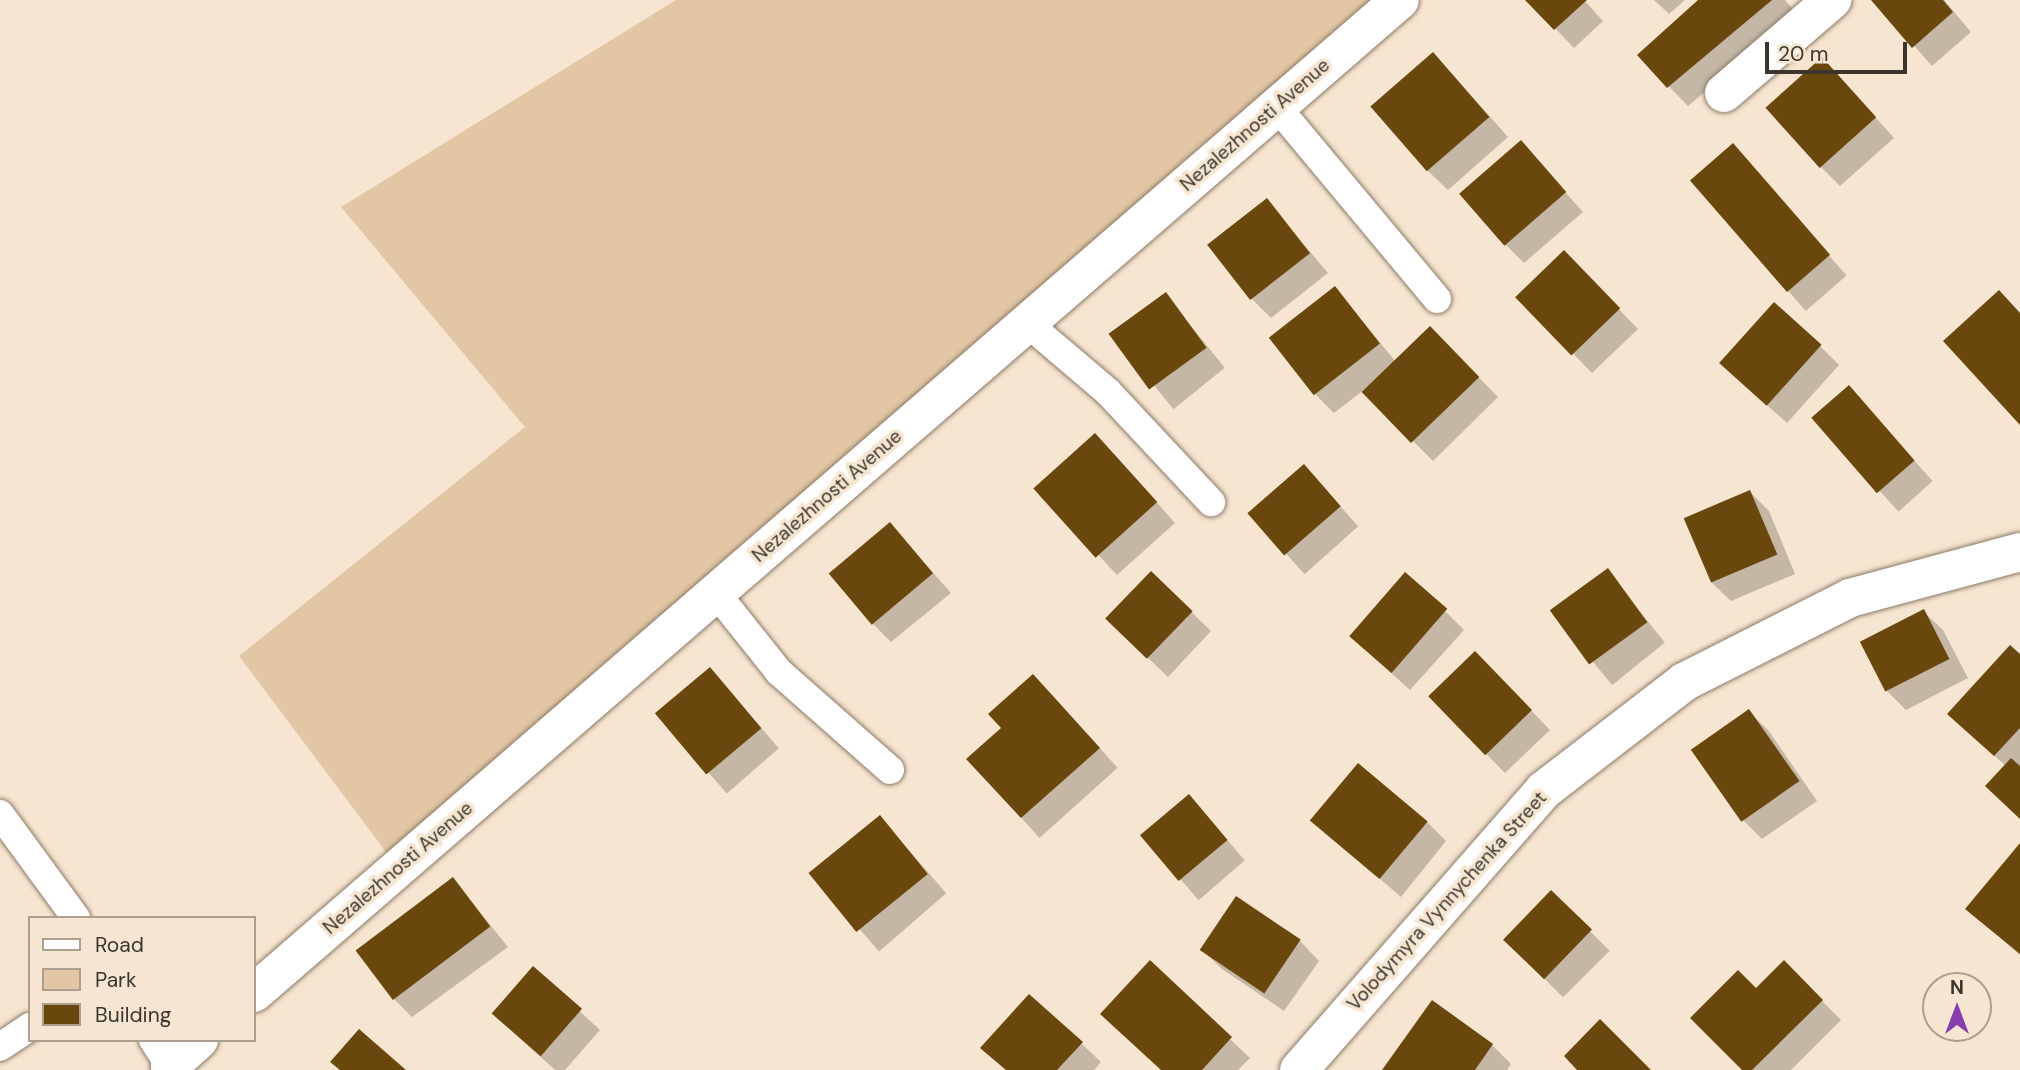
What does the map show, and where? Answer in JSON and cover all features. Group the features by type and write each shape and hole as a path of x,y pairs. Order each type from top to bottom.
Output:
{"street":[{"name":"Nezalezhnosti Avenue","path":"256,991 1400,0"},
{"path":"1724,93 1832,0"},
{"name":"Volodymyra Vynnychenka Street","path":"1299,1070 1544,790 1684,682 1850,597 2020,552"},
{"path":"165,1059 195,1042"}],"lane":[{"path":"1277,107 1437,299"},
{"path":"1027,323 1108,392 1211,502"},
{"path":"716,593 779,672 890,769"},
{"path":"0,814 75,916"},
{"path":"0,1047 28,1028"}],"green space":[{"path":"676,0 1414,0 401,872 239,656 525,427 341,207"}],"building":[{"path":"1525,0 1587,0 1554,30"},
{"path":"1698,0 1772,0 1667,88 1637,55"},
{"path":"1871,0 1943,0 1953,12 1912,48"},
{"path":"1433,52 1489,117 1427,171 1370,106"},
{"path":"1822,57 1876,117 1820,168 1766,108"},
{"path":"1521,140 1566,192 1504,246 1459,194"},
{"path":"1733,143 1830,255 1787,292 1690,180"},
{"path":"1267,198 1310,253 1250,300 1207,245"},
{"path":"1564,250 1620,308 1571,356 1515,297"},
{"path":"1335,286 1380,344 1314,395 1269,338"},
{"path":"1999,290 2020,313 2020,425 1943,341"},
{"path":"1166,292 1207,348 1149,390 1109,334"},
{"path":"1774,302 1822,345 1767,406 1719,363"},
{"path":"1430,326 1479,377 1411,443 1362,392"},
{"path":"1849,385 1915,460 1877,493 1811,418"},
{"path":"1095,433 1157,502 1096,558 1033,489"},
{"path":"1304,464 1341,506 1284,555 1247,513"},
{"path":"1750,490 1777,554 1711,583 1684,518"},
{"path":"890,522 933,573 872,625 829,573"},
{"path":"1608,568 1647,622 1589,665 1550,610"},
{"path":"1151,571 1193,611 1147,659 1105,618"},
{"path":"1405,572 1447,609 1391,673 1349,636"},
{"path":"1924,609 1949,659 1885,692 1860,642"},
{"path":"2010,645 2020,654 2020,728 1994,756 1947,714"},
{"path":"1475,651 1532,710 1485,755 1428,696"},
{"path":"710,667 761,728 706,775 655,713"},
{"path":"1033,674 1100,748 1021,818 966,759 1001,728 988,714"},
{"path":"1749,709 1799,781 1741,822 1691,750"},
{"path":"2011,758 2020,766 2020,819 1985,786"},
{"path":"1358,763 1428,821 1380,879 1310,820"},
{"path":"1189,794 1228,840 1179,881 1140,835"},
{"path":"880,815 928,874 856,932 809,873"},
{"path":"2020,843 2020,954 1965,909"},
{"path":"453,877 490,927 393,1000 356,950"},
{"path":"1551,890 1592,930 1544,979 1503,940"},
{"path":"1236,896 1301,940 1264,994 1200,950"},
{"path":"1150,960 1232,1037 1202,1070 1161,1070 1100,1014"},
{"path":"1784,960 1823,1000 1752,1070 1742,1070 1690,1018 1738,970 1756,988"},
{"path":"533,966 582,1009 541,1056 492,1014"},
{"path":"1029,994 1083,1042 1057,1070 1006,1070 980,1048"},
{"path":"1432,1000 1493,1044 1475,1070 1382,1070"},
{"path":"1600,1019 1651,1070 1577,1070 1564,1056"},
{"path":"359,1029 406,1070 340,1070 330,1062"}]}
